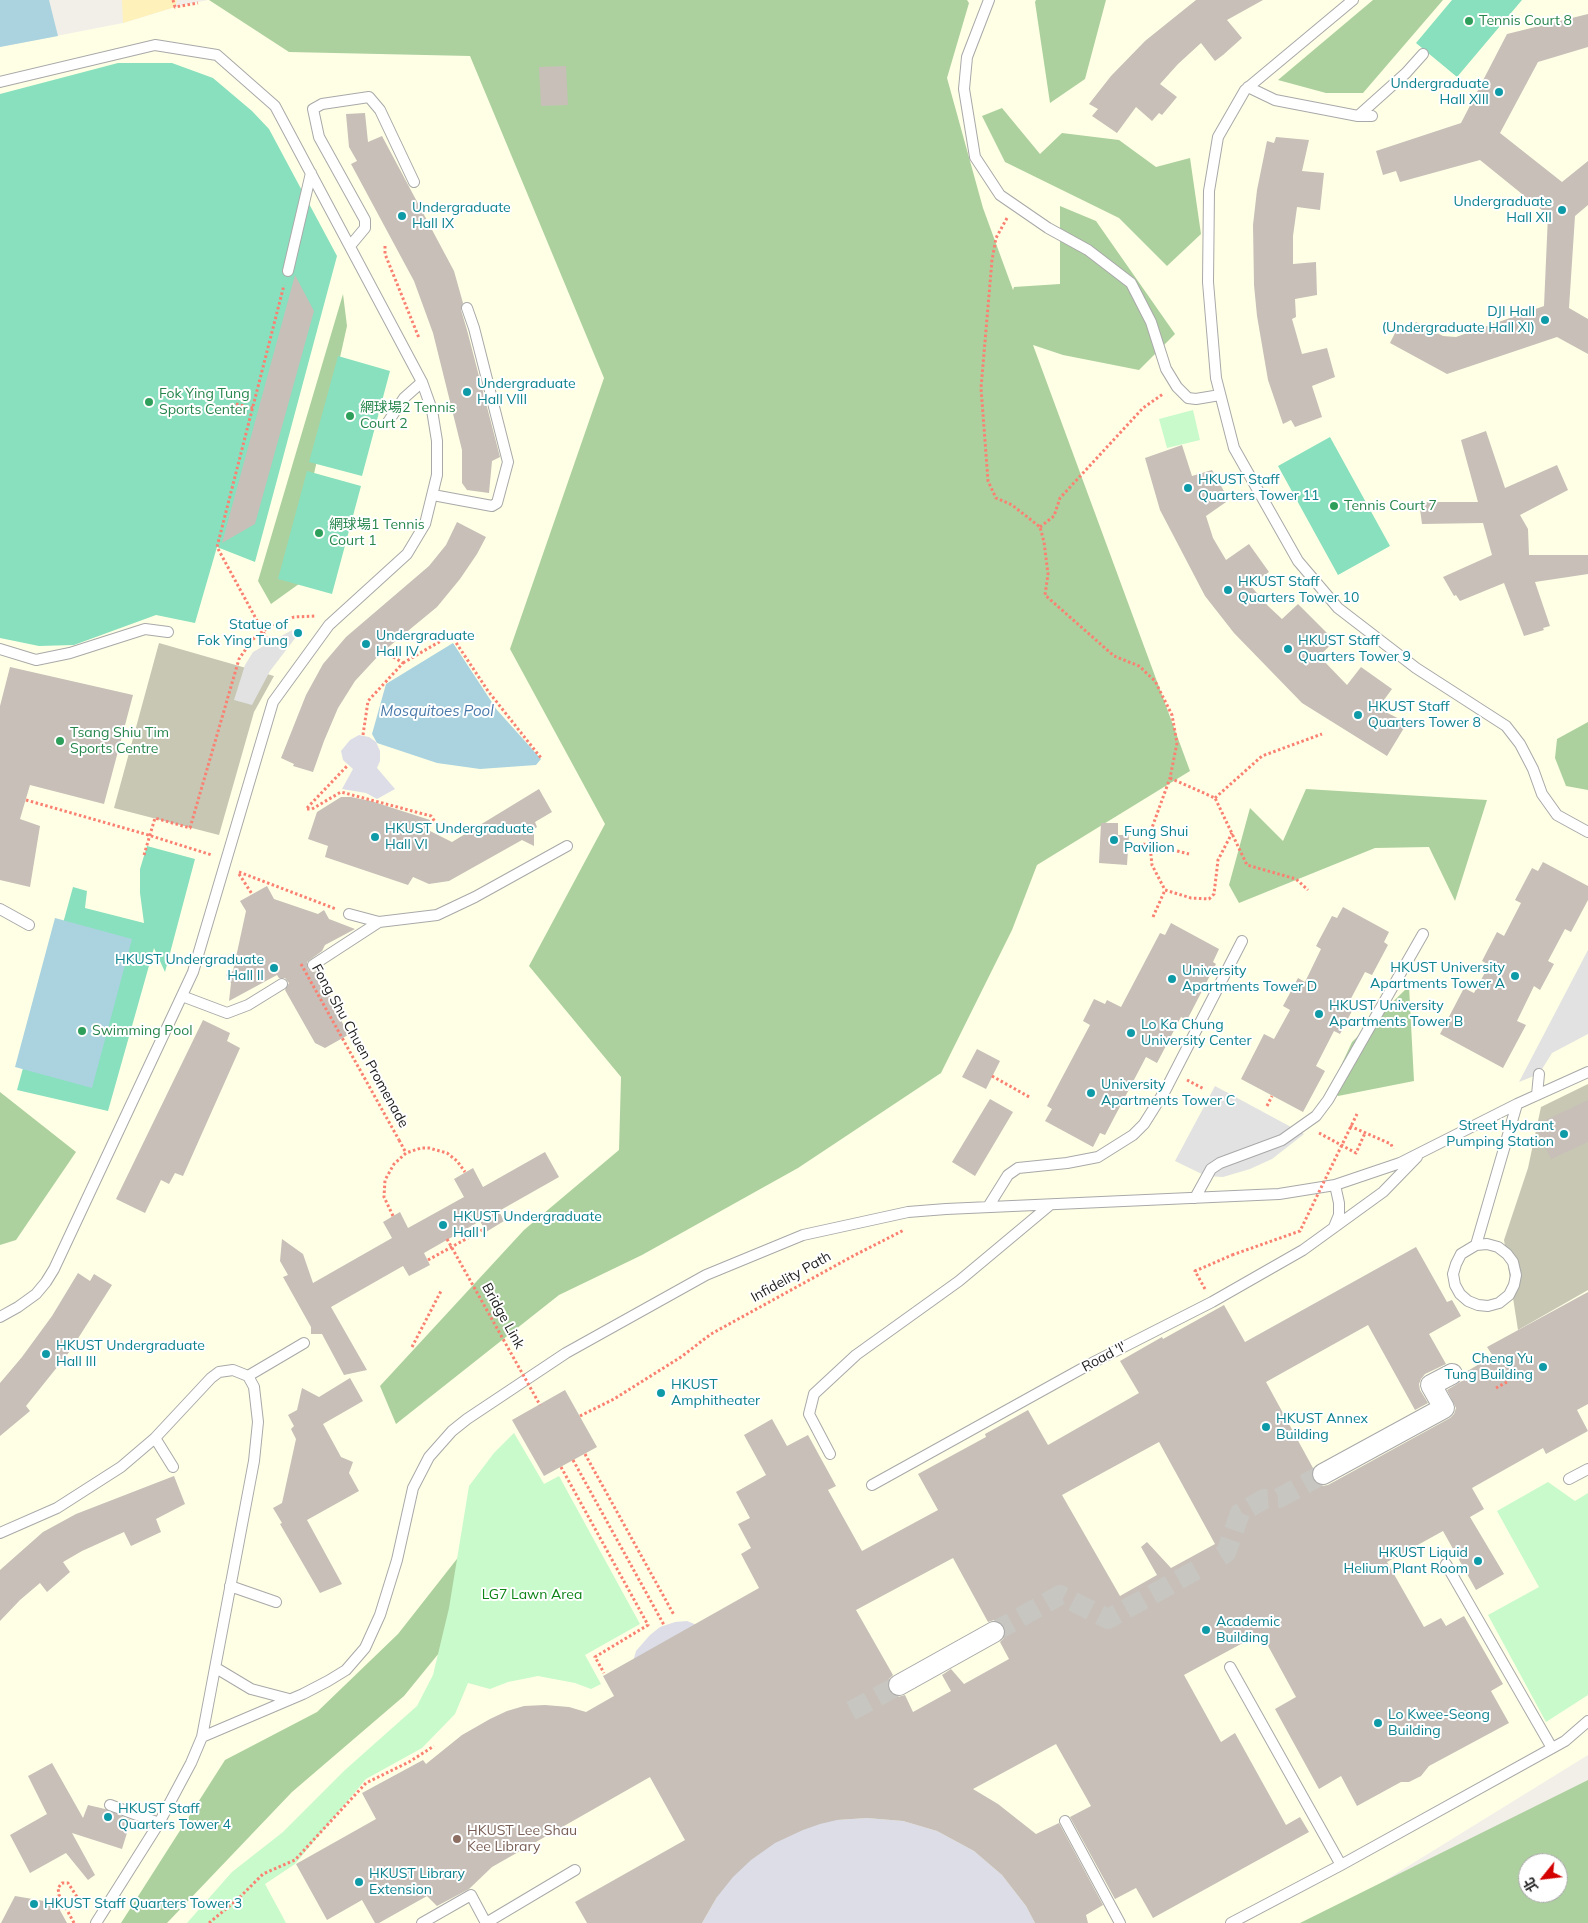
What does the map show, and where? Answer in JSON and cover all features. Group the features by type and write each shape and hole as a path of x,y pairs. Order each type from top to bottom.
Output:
{"street":[{"path":"1323,1474 1444,1408 1430,1385 1452,1374"},
{"path":"899,1685 994,1632"}],"lane":[{"path":"989,0 967,57 964,89 975,157 1000,195 1048,228 1088,250 1131,284 1151,322 1166,369 1177,387 1188,398 1196,400 1220,395"},
{"path":"1353,0 1245,90 1218,137 1209,191 1208,282 1216,378 1234,448 1298,561 1338,608 1416,668 1506,726 1520,744 1533,769 1542,794 1557,815 1588,832"},
{"path":"0,82 155,45 217,55 275,106 422,382 432,410 437,441 437,475 433,494 425,524 407,554 329,624 273,702 193,972 54,1269 36,1294 0,1317"},
{"path":"1358,116 1406,74 1423,54"},
{"path":"1248,87 1275,100 1358,116 1372,116"},
{"path":"350,246 365,228 365,220 319,138 313,109 322,104 369,97 380,110 414,182"},
{"path":"288,271 311,173"},
{"path":"433,494 492,506 498,503 508,462 474,328 466,308"},
{"path":"388,422 404,398 422,382"},
{"path":"0,649 36,660 70,653 145,629 168,632"},
{"path":"349,914 379,922 437,915 567,846"},
{"path":"0,909 29,924"},
{"path":"313,965 379,922"},
{"path":"1195,1198 1211,1169 1220,1163 1282,1140 1316,1116 1328,1100 1423,934"},
{"path":"988,1207 1008,1175 1018,1168 1067,1163 1098,1157 1133,1135 1144,1124 1166,1089 1242,941"},
{"path":"182,996 226,1013 248,1005 282,984"},
{"path":"202,1737 303,1694 346,1670 365,1648 380,1615 394,1569 413,1488 430,1457 452,1431 467,1418 566,1353 706,1275 803,1235 908,1212 1279,1194 1335,1185 1390,1166 1422,1152 1517,1104 1588,1072"},
{"path":"1537,1095 1539,1074"},
{"path":"1476,1245 1487,1244 1498,1247 1513,1262 1516,1275 1514,1285 1509,1295 1499,1303 1488,1306 1468,1301 1460,1294 1455,1285 1453,1274 1461,1254 1476,1245 1517,1104"},
{"name":"Road 'I'","path":"872,1485 1092,1363 1212,1302 1303,1250 1383,1192 1422,1152"},
{"path":"1334,1228 1339,1215 1339,1203 1335,1185"},
{"path":"830,1454 809,1414 814,1394 856,1354 959,1281 1050,1204"},
{"path":"248,1376 304,1343"},
{"path":"0,1533 34,1520 78,1496 121,1467 155,1438 211,1378 219,1372 233,1370 248,1376 254,1387 258,1422 254,1461 202,1737 191,1763 159,1823 96,1923"},
{"path":"155,1438 173,1467"},
{"path":"1569,1479 1588,1469"},
{"path":"1446,1564 1552,1748"},
{"path":"230,1586 276,1602"},
{"path":"1230,1667 1341,1865"},
{"path":"216,1668 251,1689 289,1700"},
{"path":"1231,1923 1341,1865 1565,1741 1588,1721"},
{"path":"110,1805 159,1823"},
{"path":"1065,1821 1120,1923"},
{"path":"422,1923 471,1896 486,1923 575,1870"}],"path":[{"path":"173,0 176,7 198,3"},
{"path":"1014,205 996,238 992,260 981,388 988,481 996,498 1012,505 1040,526 1048,574 1045,595 1114,656 1139,666 1155,681 1172,715 1177,743 1170,778 1149,836 1152,865 1165,890 1191,898 1209,899 1214,894 1218,860 1232,832"},
{"path":"267,639 218,547 288,271"},
{"path":"1040,526 1054,516 1060,498 1143,408 1158,396 1177,387"},
{"path":"236,404 253,408"},
{"path":"144,855 155,818 190,828 239,659 252,640 263,631 294,617 340,615"},
{"path":"363,736 368,702 403,663 451,635 488,691 541,758"},
{"path":"384,651 403,663"},
{"path":"1215,798 1262,756 1322,734"},
{"path":"348,765 307,809 312,810 341,792 430,816 438,826"},
{"path":"1170,778 1215,798 1247,864 1296,879 1308,890"},
{"path":"26,800 198,851"},
{"path":"1128,845 1150,844 1189,854"},
{"path":"224,866 349,914"},
{"path":"237,871 252,894"},
{"path":"1153,917 1165,890"},
{"name":"Fong Shu Chuen Promenade","path":"301,964 406,1153"},
{"path":"992,1076 1031,1098"},
{"path":"1187,1080 1204,1089"},
{"path":"1267,1106 1272,1096"},
{"path":"1212,1302 1195,1271 1232,1255 1300,1231 1357,1114"},
{"path":"1350,1126 1391,1144"},
{"path":"1312,1130 1356,1153 1365,1133"},
{"path":"393,1216 384,1197 385,1180 394,1164 406,1153 420,1148 429,1148 447,1153 457,1161 465,1172"},
{"name":"Infidelity Path","path":"580,1416 614,1399 681,1357 711,1334 853,1256 913,1226"},
{"path":"428,1260 484,1229"},
{"name":"Bridge Link","path":"447,1239 540,1404"},
{"path":"412,1347 441,1291"},
{"path":"1496,1388 1507,1382"},
{"path":"585,1454 674,1614"},
{"path":"573,1460 664,1625"},
{"path":"562,1467 648,1625 595,1657 604,1673"},
{"path":"209,1923 238,1899 263,1874 295,1860 366,1783 409,1762 434,1746"},
{"path":"74,1923 59,1895 58,1888 62,1883 68,1883 84,1906"}],"shaded area":[{"path":"208,0 1588,0 1588,1755 1316,1923 0,1923 0,47 123,23 175,7"},
{"path":"292,630 296,637 270,671 252,705 234,700 245,665 253,652"},
{"path":"159,643 274,676 254,712 219,835 114,808"},
{"path":"359,735 369,737 376,742 380,751 380,761 377,768 395,789 377,799 366,793 342,789 353,769 343,760 341,751 350,740"},
{"path":"1588,950 1588,1034 1552,1053 1539,1074 1519,1082"},
{"path":"1588,1084 1588,1290 1518,1330 1504,1240 1528,1168 1541,1107"},
{"path":"1215,1086 1304,1134 1272,1159 1250,1169 1223,1177 1206,1176 1175,1161"},
{"path":"687,1621 697,1625 820,1767 837,1820 867,1818 903,1821 937,1831 974,1851 1002,1875 1026,1906 1035,1923 702,1923 717,1897 650,1777 667,1768 633,1662 636,1651 660,1627 675,1622"}],"green space":[{"path":"209,0 967,0 969,3 947,78 983,208 1013,290 1014,287 1060,284 1060,206 1096,221 1175,334 1139,370 1063,355 1033,345 1190,771 1037,865 1012,930 941,1073 798,1168 642,1255 559,1295 396,1424 380,1386 524,1230 619,1150 621,1077 529,966 605,824 510,649 604,378 470,56 289,52"},
{"path":"1036,0 1106,0 1085,79 1050,103 1035,2"},
{"path":"1373,0 1443,0 1363,93 1326,93 1278,80"},
{"name":"Tennis Court 8","path":"1452,0 1522,0 1457,77 1416,43"},
{"name":"Fok Ying Tung Sports Center","path":"118,63 172,63 213,78 252,111 269,129 337,256 255,562 217,547 195,623 156,615 74,645 39,646 0,638 0,94"},
{"path":"1002,108 1040,154 1062,133 1119,140 1156,167 1190,158 1201,234 1167,266 1119,218 1005,162 982,116"},
{"path":"343,294 347,326 295,559 317,571 271,604 258,581"},
{"name":"網球場2 Tennis Court 2","path":"338,356 390,371 362,476 309,462"},
{"path":"1193,410 1200,440 1167,448 1159,419"},
{"name":"Tennis Court 7","path":"1330,437 1390,546 1338,575 1278,466"},
{"name":"網球場1 Tennis Court 1","path":"307,471 361,486 332,594 278,579"},
{"path":"1588,722 1588,790 1566,786 1555,758 1557,739"},
{"path":"1306,789 1487,800 1455,901 1429,847 1375,848 1239,903 1229,885 1250,808 1283,841"},
{"name":"Swimming Pool","path":"147,846 195,859 165,972 154,948 108,1111 17,1090 73,887 87,891 85,908 144,923 140,893 140,869"},
{"path":"1409,986 1414,1081 1338,1096 1331,1087 1352,1042"},
{"path":"0,1092 76,1152 16,1240 0,1245"},
{"name":"LG7 Lawn Area","path":"514,1433 544,1484 559,1476 640,1624 585,1655 601,1684 591,1689 575,1683 538,1676 508,1682 490,1689 468,1683 455,1714 422,1748 366,1779 295,1864 265,1884 286,1923 187,1923 232,1872 283,1832 345,1770 417,1706 433,1675 449,1608 469,1486 494,1453"},
{"path":"1548,1482 1575,1501 1588,1493 1588,1695 1546,1722 1488,1615 1539,1587 1497,1511"},
{"path":"504,1499 492,1588 404,1696 292,1792 167,1923 121,1923 225,1760 317,1712 398,1634"},
{"path":"1588,1780 1588,1923 1300,1923"}],"sand":[{"path":"122,0 177,0 175,7 123,23"}],"water":[{"path":"0,0 49,0 58,36 0,47"},
{"name":"Mosquitoes Pool","path":"453,643 497,710 541,759 536,765 480,769 437,763 377,743 372,734 386,684"},
{"path":"55,918 132,939 92,1088 15,1067"}],"building":[{"path":"1196,0 1263,0 1227,20 1242,38 1223,55 1215,61 1201,43 1160,84 1177,97 1162,115 1159,113 1152,121 1136,107 1117,133 1092,116 1098,109 1089,104 1111,76 1145,41"},
{"path":"1588,14 1588,47 1538,62 1500,133 1562,182 1588,161 1588,205 1575,216 1569,308 1588,319 1588,354 1557,337 1447,374 1390,343 1400,323 1411,329 1416,322 1443,336 1456,337 1544,306 1548,215 1480,160 1400,182 1396,171 1383,175 1376,151 1461,123 1507,34"},
{"path":"566,66 568,105 541,106 539,67"},
{"path":"365,113 368,142 382,136 454,271 463,303 461,310 500,457 492,461 489,493 467,490 462,483 462,450 433,333 414,281 351,164 357,161 349,147 346,114"},
{"path":"1276,137 1309,140 1302,171 1324,173 1320,210 1297,207 1293,236 1293,264 1316,262 1317,295 1295,299 1296,317 1292,319 1302,354 1327,348 1335,377 1312,386 1322,417 1295,427 1291,420 1283,424 1268,380 1257,316 1254,285 1253,225 1257,190 1267,141 1274,143"},
{"path":"295,275 314,311 255,524 222,543"},
{"path":"1486,431 1505,488 1557,465 1568,490 1520,515 1528,529 1529,555 1588,555 1588,574 1535,582 1550,626 1543,628 1544,630 1524,636 1504,583 1460,601 1456,595 1454,596 1443,577 1492,555 1483,523 1422,524 1419,502 1478,502 1461,440"},
{"path":"1182,445 1192,476 1212,470 1229,500 1206,516 1213,538 1226,560 1249,544 1269,572 1250,585 1268,606 1282,619 1298,604 1335,641 1319,656 1347,685 1361,667 1392,689 1378,708 1407,723 1387,756 1302,703 1234,633 1205,596 1160,510 1145,458"},
{"name":"Undergraduate Hall IV","path":"457,522 486,537 460,579 437,607 380,654 355,681 338,708 313,772 293,766 294,764 281,758 306,695 323,664 346,637 429,566 446,545"},
{"name":"Tsang Shiu Tim Sports Centre","path":"10,667 133,695 104,804 30,785 20,819 40,826 30,887 0,880 0,706"},
{"name":"HKUST Undergraduate Hall VI","path":"539,789 552,812 535,822 537,827 534,829 534,846 522,840 449,881 429,884 413,877 408,885 325,857 328,846 308,839 317,812 341,797 371,801 430,820 428,830 452,842"},
{"name":"Fung Shui Pavilion","path":"1101,823 1118,823 1118,835 1129,835 1127,865 1099,863"},
{"name":"HKUST University Apartments Tower A","path":"1543,862 1588,886 1588,900 1571,932 1565,929 1548,961 1554,964 1540,990 1534,986 1517,1021 1526,1025 1503,1068 1440,1034 1464,988 1474,993 1489,965 1482,961 1497,932 1504,936 1521,903 1515,900 1532,868 1538,871"},
{"name":"HKUST Undergraduate Hall II","path":"267,886 274,899 318,914 324,910 329,919 355,929 325,945 322,951 307,962 308,969 313,972 317,971 324,983 348,1035 325,1048 315,1043 285,990 289,983 285,978 279,978 277,975 229,1001 231,983 226,975 233,971 246,911 240,901"},
{"name":"HKUST University Apartments Tower B","path":"1343,907 1389,932 1384,942 1388,945 1372,975 1365,972 1347,1006 1353,1009 1340,1034 1334,1031 1316,1066 1325,1071 1303,1112 1241,1079 1264,1034 1274,1039 1290,1010 1283,1006 1298,978 1305,982 1321,949 1316,946 1332,916 1337,918"},
{"name":"Lo Ka Chung University Center","path":"1171,923 1219,949 1213,962 1216,964 1187,1020 1181,1017 1157,1063 1146,1057 1105,1135 1100,1133 1093,1147 1045,1121 1052,1109 1047,1106 1090,1025 1083,1021 1094,999 1105,1004 1107,1000 1121,1007 1160,933 1165,935"},
{"path":"203,1020 230,1033 227,1041 240,1048 183,1176 175,1173 169,1184 161,1180 145,1213 116,1199"},
{"path":"977,1049 1000,1061 986,1089 962,1077"},
{"path":"990,1099 1013,1112 975,1176 952,1162"},
{"name":"Street Hydrant Pumping Station","path":"1588,1100 1588,1142 1551,1159 1535,1125"},
{"name":"HKUST Undergraduate Hall I","path":"545,1152 559,1177 499,1211 504,1221 486,1232 480,1221 424,1253 430,1265 409,1276 403,1266 331,1307 367,1370 344,1375 322,1334 311,1334 311,1327 283,1277 288,1275 280,1261 282,1239 303,1254 313,1283 392,1238 383,1222 400,1212 408,1228 464,1197 454,1179 473,1168 483,1187"},
{"name":"Academic Building","path":"1416,1247 1447,1302 1452,1300 1461,1316 1429,1334 1446,1364 1425,1374 1421,1379 1419,1384 1420,1390 1428,1403 1415,1410 1368,1325 1266,1382 1313,1468 1311,1474 1313,1480 1322,1486 1328,1485 1450,1418 1456,1408 1447,1390 1462,1381 1464,1373 1493,1356 1487,1347 1588,1292 1588,1404 1577,1410 1588,1431 1546,1454 1543,1448 1472,1488 1484,1509 1470,1517 1504,1574 1476,1590 1443,1531 1387,1562 1424,1627 1441,1618 1446,1626 1464,1616 1503,1684 1491,1691 1509,1723 1429,1766 1421,1776 1409,1782 1401,1782 1357,1806 1341,1776 1319,1789 1275,1709 1296,1697 1261,1633 1184,1675 1221,1742 1235,1733 1286,1825 1300,1817 1309,1832 1153,1918 1136,1888 1115,1899 1070,1817 1091,1806 1056,1744 973,1789 998,1804 1036,1834 1059,1823 1103,1905 1086,1915 1088,1923 1035,1923 1026,1906 1002,1875 974,1851 937,1831 903,1821 867,1818 837,1820 820,1824 775,1843 751,1860 733,1877 717,1897 702,1923 587,1923 575,1902 685,1840 650,1777 492,1867 469,1889 437,1906 427,1896 379,1923 375,1923 362,1900 327,1920 296,1864 376,1819 362,1793 423,1760 426,1764 462,1735 507,1711 524,1706 545,1705 569,1707 586,1712 614,1696 603,1676 759,1588 741,1554 751,1548 738,1524 750,1518 736,1492 766,1475 744,1435 772,1419 787,1446 808,1435 836,1486 828,1490 862,1551 938,1510 918,1474 986,1437 985,1434 1028,1410 1048,1445 1139,1393 1120,1361 1224,1305 1245,1342","holes":["1159,1442 1215,1544 1171,1568 1147,1542 1141,1547 1157,1575 1120,1596 1062,1495","953,1558 988,1622 994,1620 1000,1622 1005,1627 1004,1638 1000,1642 1009,1659 964,1684 951,1669 942,1675 951,1691 913,1712 905,1695 898,1697 889,1691 887,1684 893,1675 856,1610"]},
{"name":"HKUST Undergraduate Hall III","path":"78,1273 90,1281 94,1274 112,1285 70,1351 26,1406 30,1411 0,1436 0,1383 52,1316"},
{"path":"350,1378 363,1401 323,1424 341,1457 353,1462 349,1473 359,1491 307,1520 342,1584 320,1593 280,1524 282,1523 273,1508 282,1503 296,1439 291,1429 294,1426 288,1415 297,1410 302,1388 319,1397"},
{"path":"565,1390 597,1447 544,1476 512,1420"},
{"path":"174,1476 185,1504 156,1519 161,1532 131,1546 124,1532 82,1551 63,1562 70,1572 47,1592 40,1583 0,1621 0,1570 43,1532 76,1514"},
{"name":"HKUST Staff Quarters Tower 4","path":"52,1763 83,1818 88,1805 105,1809 131,1820 122,1849 72,1833 95,1875 88,1880 66,1853 30,1873 10,1835 47,1814 28,1776"},
{"name":"HKUST Staff Quarters Tower 3","path":"15,1896 56,1903 67,1923 1,1923"}],"tunnel":[{"path":"1221,1556 1226,1553 1240,1513 1264,1499 1279,1498 1323,1474"},
{"path":"994,1632 1060,1595 1108,1619 1198,1569"},
{"path":"851,1711 899,1685"}],"place":[{"name":"Tennis Court 8","path":"1469,21"},
{"name":"Undergraduate Hall XIII","path":"1499,92"},
{"name":"Undergraduate Hall XII","path":"1562,210"},
{"name":"Undergraduate Hall IX","path":"402,216"},
{"name":"DJI Hall (Undergraduate Hall XI)","path":"1545,320"},
{"name":"Undergraduate Hall VIII","path":"467,392"},
{"name":"Fok Ying Tung Sports Center","path":"149,402"},
{"name":"網球場2 Tennis Court 2","path":"350,416"},
{"name":"HKUST Staff Quarters Tower 11","path":"1188,488"},
{"name":"Tennis Court 7","path":"1334,506"},
{"name":"網球場1 Tennis Court 1","path":"319,533"},
{"name":"HKUST Staff Quarters Tower 10","path":"1228,590"},
{"name":"Statue of Fok Ying Tung","path":"298,633"},
{"name":"Undergraduate Hall IV","path":"366,644"},
{"name":"HKUST Staff Quarters Tower 9","path":"1288,649"},
{"name":"HKUST Staff Quarters Tower 8","path":"1358,715"},
{"name":"Tsang Shiu Tim Sports Centre","path":"60,741"},
{"name":"HKUST Undergraduate Hall VI","path":"375,837"},
{"name":"Fung Shui Pavilion","path":"1114,840"},
{"name":"HKUST Undergraduate Hall II","path":"274,968"},
{"name":"HKUST University Apartments Tower A","path":"1515,976"},
{"name":"University Apartments Tower D","path":"1172,979"},
{"name":"HKUST University Apartments Tower B","path":"1319,1014"},
{"name":"Swimming Pool","path":"82,1031"},
{"name":"Lo Ka Chung University Center","path":"1131,1033"},
{"name":"University Apartments Tower C","path":"1091,1093"},
{"name":"Street Hydrant Pumping Station","path":"1564,1134"},
{"name":"HKUST Undergraduate Hall I","path":"443,1225"},
{"name":"HKUST Undergraduate Hall III","path":"46,1354"},
{"name":"Cheng Yu Tung Building","path":"1543,1367"},
{"name":"HKUST Amphitheater","path":"661,1393"},
{"name":"HKUST Annex Building","path":"1266,1427"},
{"name":"HKUST Liquid Helium Plant Room","path":"1478,1561"},
{"name":"Academic Building","path":"1206,1630"},
{"name":"Lo Kwee-Seong Building","path":"1378,1723"},
{"name":"HKUST Staff Quarters Tower 4","path":"108,1817"},
{"name":"HKUST Lee Shau Kee Library","path":"457,1839"},
{"name":"HKUST Library Extension","path":"359,1882"},
{"name":"HKUST Staff Quarters Tower 3","path":"34,1904"}]}
